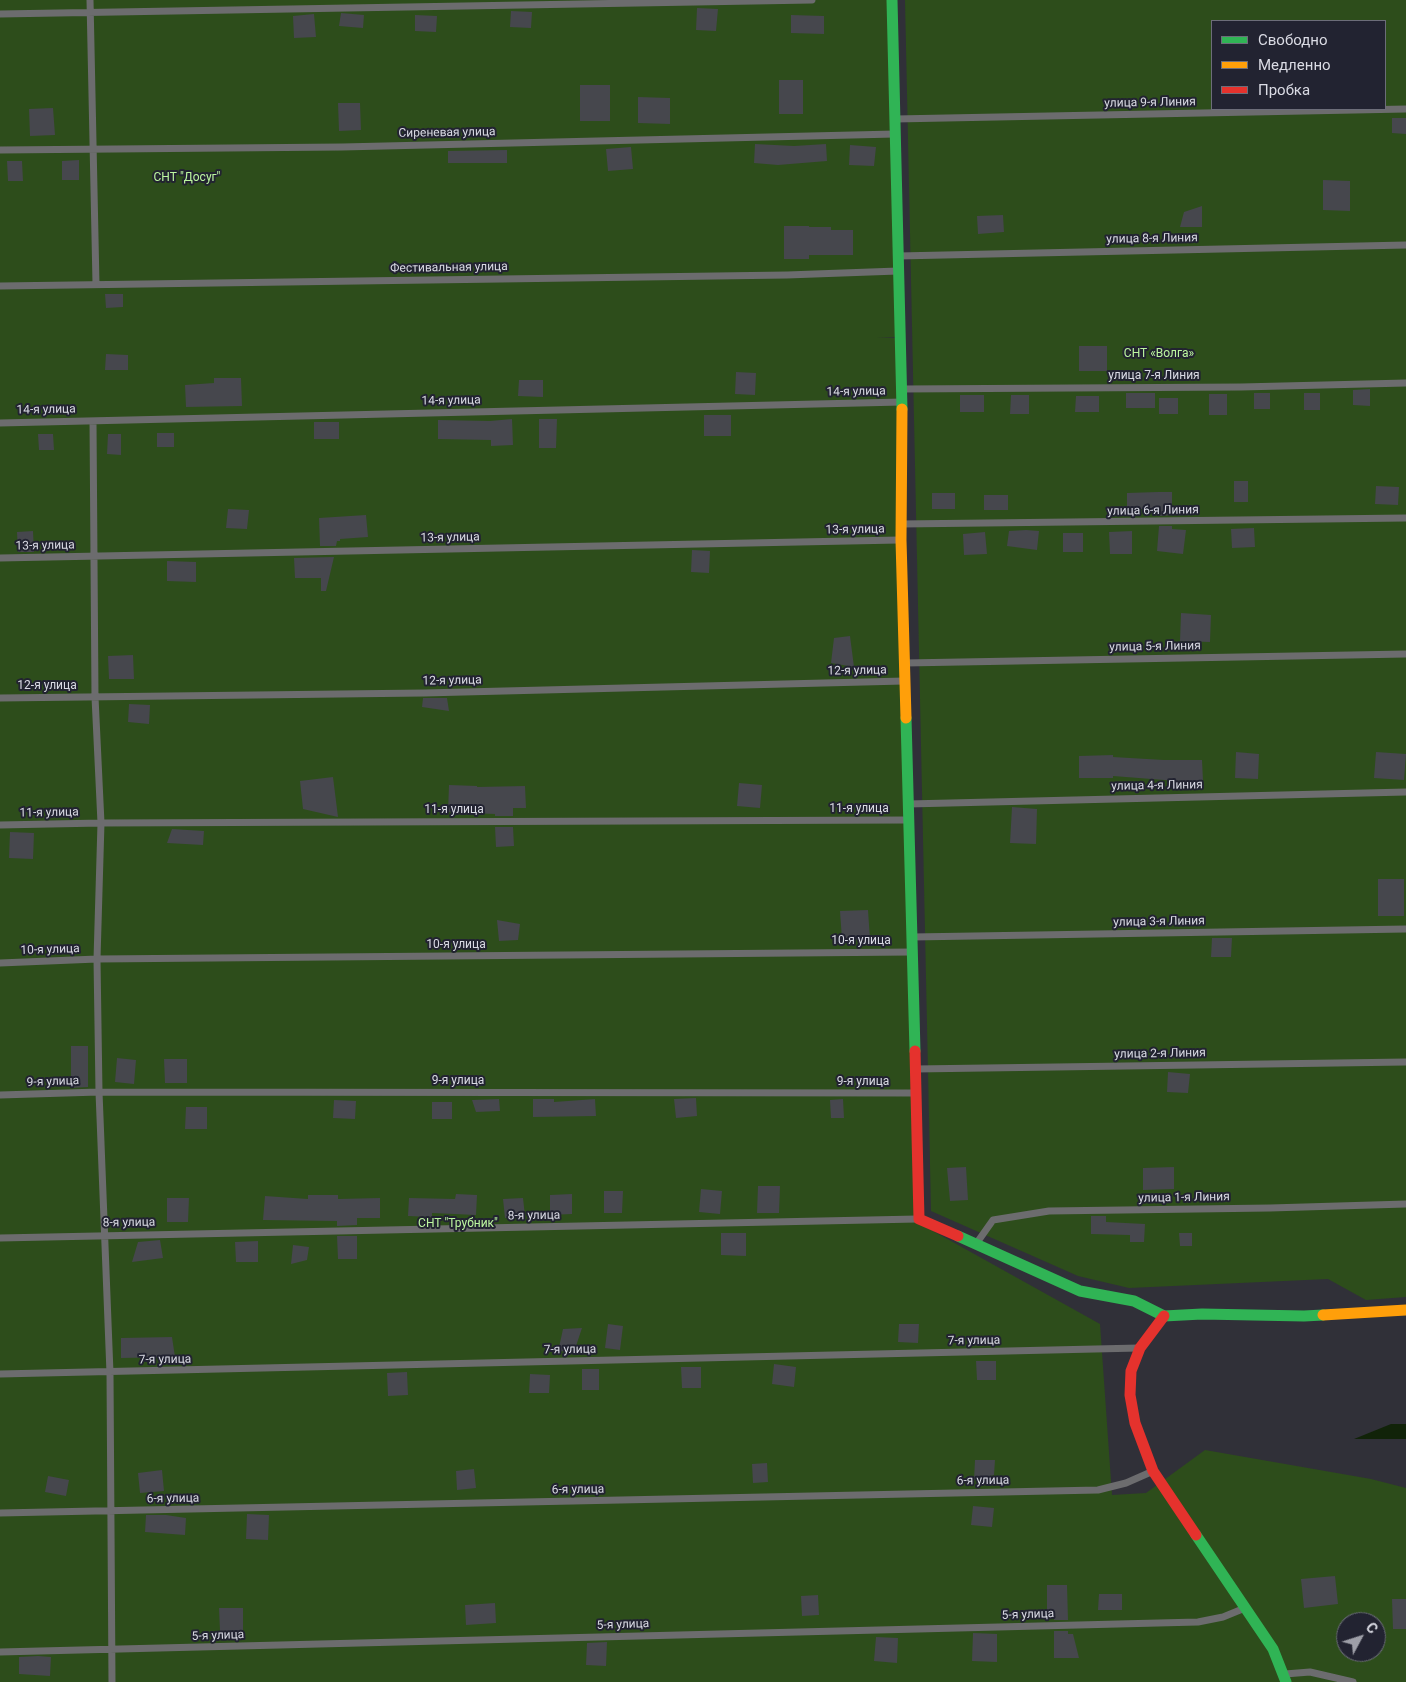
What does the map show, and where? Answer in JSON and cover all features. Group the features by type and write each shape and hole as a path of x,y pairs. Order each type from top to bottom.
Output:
{"street":[{"path":"892,0 902,389 901,540 919,1219 1080,1291 1134,1301 1164,1316 1202,1314 1304,1316 1406,1310"},
{"path":"1164,1316 1140,1348 1131,1371 1130,1395 1135,1423 1152,1471 1272,1649 1285,1678"}],"lane":[{"path":"90,0 96,284"},
{"path":"0,14 812,0"},
{"name":"улица 9-я Линия","path":"1386,109 1406,109"},
{"name":"улица 9-я Линия","path":"895,119 1355,110"},
{"name":"Сиреневая улица","path":"0,150 342,147 895,134"},
{"name":"улица 8-я Линия","path":"898,256 1406,245"},
{"name":"Фестивальная улица","path":"0,286 788,275 898,271"},
{"name":"улица 7-я Линия","path":"902,389 1406,384"},
{"name":"14-я улица","path":"0,423 902,402"},
{"path":"93,421 95,697 101,823 97,959 99,1092 110,1372 112,1682"},
{"name":"улица 6-я Линия","path":"901,524 1406,518"},
{"name":"13-я улица","path":"0,558 901,540"},
{"name":"улица 5-я Линия","path":"904,663 1406,654"},
{"name":"12-я улица","path":"0,698 424,693 905,681"},
{"name":"улица 4-я Линия","path":"908,804 1406,792"},
{"name":"11-я улица","path":"0,825 908,820"},
{"name":"улица 3-я Линия","path":"912,938 1406,929"},
{"name":"10-я улица","path":"0,963 97,959 912,952"},
{"name":"улица 2-я Линия","path":"915,1069 1406,1062"},
{"name":"9-я улица","path":"0,1096 99,1092 916,1093"},
{"name":"улица 1-я Линия","path":"976,1244 994,1220 1049,1211 1406,1204"},
{"name":"8-я улица","path":"0,1238 919,1219"},
{"name":"7-я улица","path":"0,1374 1140,1348"},
{"name":"6-я улица","path":"0,1513 1098,1490 1126,1483 1152,1471"},
{"name":"5-я улица","path":"0,1652 1198,1622 1224,1617 1245,1608"},
{"path":"1285,1678 1310,1672 1353,1682"}],"green space":[{"name":"СНТ \"Трубник\"","path":"0,0 889,0 898,337 877,338 897,338 915,1221 1100,1324 1112,1495 1146,1493 1205,1450 1371,1479 1406,1488 1406,1682 0,1682"},
{"name":"СНТ «Волга»","path":"905,0 1406,0 1406,1297 1366,1300 1328,1279 1129,1288 1078,1276 931,1211"}],"shaded area":[{"path":"1391,1424 1406,1424 1406,1439 1354,1439"}],"building":[{"path":"697,8 718,9 716,31 696,30"},
{"path":"511,11 532,12 531,28 510,27"},
{"path":"341,13 364,15 363,28 339,26"},
{"path":"314,14 316,37 294,38 293,16"},
{"path":"415,15 437,16 436,32 415,31"},
{"path":"791,15 824,16 824,34 791,33"},
{"path":"779,80 803,80 803,114 779,114"},
{"path":"580,85 610,85 610,121 580,121"},
{"path":"638,97 670,98 670,124 638,123"},
{"path":"338,103 360,103 361,130 339,131"},
{"path":"53,108 55,135 30,136 29,109"},
{"path":"1392,118 1406,118 1406,134 1392,133"},
{"path":"755,144 794,146 826,144 827,161 778,165 754,163"},
{"path":"850,145 876,147 874,166 849,165"},
{"path":"631,147 633,169 608,171 606,149"},
{"path":"507,150 507,163 448,163 448,151"},
{"path":"79,160 79,180 62,180 62,161"},
{"path":"7,161 22,161 23,181 8,181"},
{"path":"1323,180 1350,181 1350,211 1323,210"},
{"path":"1202,206 1202,227 1180,227 1184,212"},
{"path":"1003,215 1004,232 978,234 977,216"},
{"path":"784,226 831,227 831,230 853,230 853,255 809,255 809,259 784,259"},
{"path":"105,294 123,294 123,307 106,308"},
{"path":"1079,346 1107,346 1107,371 1079,371"},
{"path":"106,354 128,355 128,370 105,370"},
{"path":"736,372 756,373 755,395 735,394"},
{"path":"214,378 241,378 242,406 186,407 185,385 214,383"},
{"path":"519,380 543,380 543,397 518,396"},
{"path":"1370,389 1370,406 1353,405 1353,390"},
{"path":"1126,393 1155,393 1155,408 1126,408"},
{"path":"1254,393 1270,393 1270,409 1254,409"},
{"path":"1304,393 1320,393 1320,410 1304,410"},
{"path":"1209,394 1227,394 1227,415 1209,415"},
{"path":"960,395 984,395 984,412 960,412"},
{"path":"1011,395 1029,395 1029,414 1010,414"},
{"path":"1076,396 1099,396 1099,412 1075,412"},
{"path":"1159,398 1178,398 1178,414 1159,414"},
{"path":"704,415 731,415 731,436 704,436"},
{"path":"512,419 513,445 491,446 491,440 438,439 438,420 490,421"},
{"path":"539,419 557,419 556,448 539,448"},
{"path":"314,422 339,422 339,439 314,439"},
{"path":"157,433 174,433 174,447 157,447"},
{"path":"38,434 53,434 54,450 39,450"},
{"path":"108,434 121,434 121,455 107,454"},
{"path":"1234,481 1248,481 1248,502 1234,502"},
{"path":"1376,486 1399,487 1398,505 1375,504"},
{"path":"1172,492 1172,515 1160,516 1161,509 1127,509 1127,493"},
{"path":"932,493 955,493 955,509 932,509"},
{"path":"984,495 1008,495 1008,510 984,510"},
{"path":"228,509 249,510 247,529 226,528"},
{"path":"366,515 368,537 340,539 340,541 337,541 336,546 320,546 319,518"},
{"path":"1159,526 1172,526 1172,529 1186,530 1183,554 1157,551"},
{"path":"1254,528 1255,547 1232,548 1231,529"},
{"path":"33,531 34,552 18,552 17,532"},
{"path":"1009,531 1039,531 1037,550 1007,546"},
{"path":"1132,531 1132,554 1110,554 1109,532"},
{"path":"985,532 987,554 964,555 963,534"},
{"path":"1063,533 1083,533 1083,552 1063,552"},
{"path":"692,550 710,551 709,573 691,572"},
{"path":"334,557 326,591 321,591 321,578 295,578 294,558"},
{"path":"167,561 196,562 196,582 167,581"},
{"path":"1181,613 1211,615 1210,642 1180,641"},
{"path":"850,636 854,667 831,663 834,638"},
{"path":"133,655 134,679 109,679 108,656"},
{"path":"423,698 447,698 449,711 422,707"},
{"path":"129,704 150,705 149,724 128,722"},
{"path":"1236,752 1259,754 1258,779 1235,778"},
{"path":"1376,752 1406,754 1404,780 1374,778"},
{"path":"1113,755 1113,757 1164,760 1202,760 1203,781 1113,776 1113,778 1079,778 1079,756"},
{"path":"333,777 338,817 303,809 300,781"},
{"path":"739,783 762,785 760,808 737,806"},
{"path":"449,785 477,787 525,786 526,808 513,808 513,816 448,812"},
{"path":"1012,807 1037,809 1036,844 1010,843"},
{"path":"495,827 513,827 514,846 496,847"},
{"path":"172,829 204,831 203,845 167,843"},
{"path":"10,832 34,833 33,859 9,858"},
{"path":"1378,879 1404,879 1404,916 1378,916"},
{"path":"868,910 870,939 842,940 840,911"},
{"path":"497,920 520,924 518,940 499,941"},
{"path":"1212,938 1232,938 1231,957 1211,957"},
{"path":"71,1046 88,1046 88,1087 71,1088"},
{"path":"117,1058 136,1060 134,1084 115,1082"},
{"path":"164,1059 187,1059 187,1083 165,1083"},
{"path":"1168,1072 1190,1074 1188,1093 1167,1092"},
{"path":"696,1098 697,1116 676,1118 674,1099"},
{"path":"499,1099 500,1111 476,1112 472,1100"},
{"path":"533,1099 554,1099 554,1102 595,1099 596,1116 533,1117"},
{"path":"843,1099 844,1118 831,1118 830,1100"},
{"path":"334,1100 356,1101 355,1119 333,1118"},
{"path":"432,1102 452,1102 452,1119 432,1119"},
{"path":"186,1107 207,1107 207,1129 185,1129"},
{"path":"966,1167 968,1200 950,1201 947,1168"},
{"path":"1174,1167 1174,1189 1143,1190 1143,1168"},
{"path":"758,1186 780,1186 779,1213 757,1213"},
{"path":"701,1189 722,1191 720,1214 699,1212"},
{"path":"604,1191 623,1191 622,1213 604,1213"},
{"path":"456,1194 477,1195 476,1215 432,1213 432,1217 408,1216 409,1198 455,1199"},
{"path":"572,1194 572,1214 550,1215 550,1195"},
{"path":"308,1195 338,1195 338,1199 380,1198 380,1218 357,1218 357,1225 337,1226 337,1221 263,1220 265,1196 308,1199"},
{"path":"167,1198 189,1198 188,1222 167,1222"},
{"path":"523,1198 525,1216 505,1218 503,1199"},
{"path":"1091,1216 1106,1216 1106,1222 1145,1224 1144,1242 1130,1242 1130,1235 1091,1234"},
{"path":"721,1233 746,1233 746,1256 721,1255"},
{"path":"1179,1233 1192,1233 1192,1246 1180,1246"},
{"path":"337,1236 357,1236 357,1259 338,1259"},
{"path":"160,1240 163,1258 132,1262 138,1242"},
{"path":"258,1241 258,1262 236,1262 235,1242"},
{"path":"293,1245 309,1247 307,1260 291,1264"},
{"path":"608,1324 623,1326 620,1350 605,1348"},
{"path":"899,1324 919,1324 918,1343 898,1342"},
{"path":"582,1328 575,1349 558,1352 563,1329"},
{"path":"172,1337 175,1357 121,1358 121,1338"},
{"path":"976,1361 996,1361 996,1380 977,1380"},
{"path":"774,1364 796,1367 794,1387 772,1384"},
{"path":"681,1367 701,1367 701,1388 682,1388"},
{"path":"582,1369 599,1369 599,1390 582,1390"},
{"path":"407,1372 408,1395 388,1396 387,1373"},
{"path":"530,1374 550,1375 549,1393 529,1393"},
{"path":"975,1460 995,1460 994,1475 974,1480"},
{"path":"767,1463 768,1482 753,1483 752,1464"},
{"path":"474,1469 476,1488 457,1490 456,1471"},
{"path":"162,1470 164,1491 140,1493 138,1473"},
{"path":"48,1476 69,1480 66,1496 45,1492"},
{"path":"973,1506 994,1508 992,1527 971,1525"},
{"path":"247,1514 269,1515 268,1540 246,1539"},
{"path":"146,1515 186,1518 185,1535 145,1532"},
{"path":"1335,1576 1338,1604 1304,1608 1301,1579"},
{"path":"1047,1585 1067,1585 1068,1620 1054,1620 1054,1614 1047,1614"},
{"path":"1099,1594 1122,1594 1122,1610 1098,1610"},
{"path":"818,1595 819,1615 802,1616 801,1596"},
{"path":"1392,1599 1406,1599 1406,1629 1393,1629"},
{"path":"495,1603 496,1623 466,1625 465,1605"},
{"path":"219,1608 243,1608 243,1631 220,1631"},
{"path":"1054,1631 1068,1631 1068,1634 1073,1634 1079,1658 1054,1658"},
{"path":"973,1633 997,1634 997,1662 972,1661"},
{"path":"876,1637 898,1638 897,1663 874,1661"},
{"path":"607,1642 606,1666 586,1665 587,1643"},
{"path":"19,1657 51,1657 50,1676 19,1674"}],"traffic: fast":[{"path":"892,0 902,409"},
{"path":"906,718 915,1051"},
{"path":"958,1236 1080,1291 1134,1301 1164,1316 1202,1314 1323,1315"},
{"path":"1196,1535 1273,1649 1286,1682"}],"traffic: slow":[{"path":"902,409 901,540 906,718"},
{"path":"1323,1315 1406,1310"}],"traffic: jam":[{"path":"915,1051 919,1219 958,1236"},
{"path":"1164,1316 1140,1348 1131,1371 1130,1395 1135,1423 1153,1471 1196,1535"}],"park label":[{"name":"СНТ \"Досуг\"","path":"187,178"}]}
